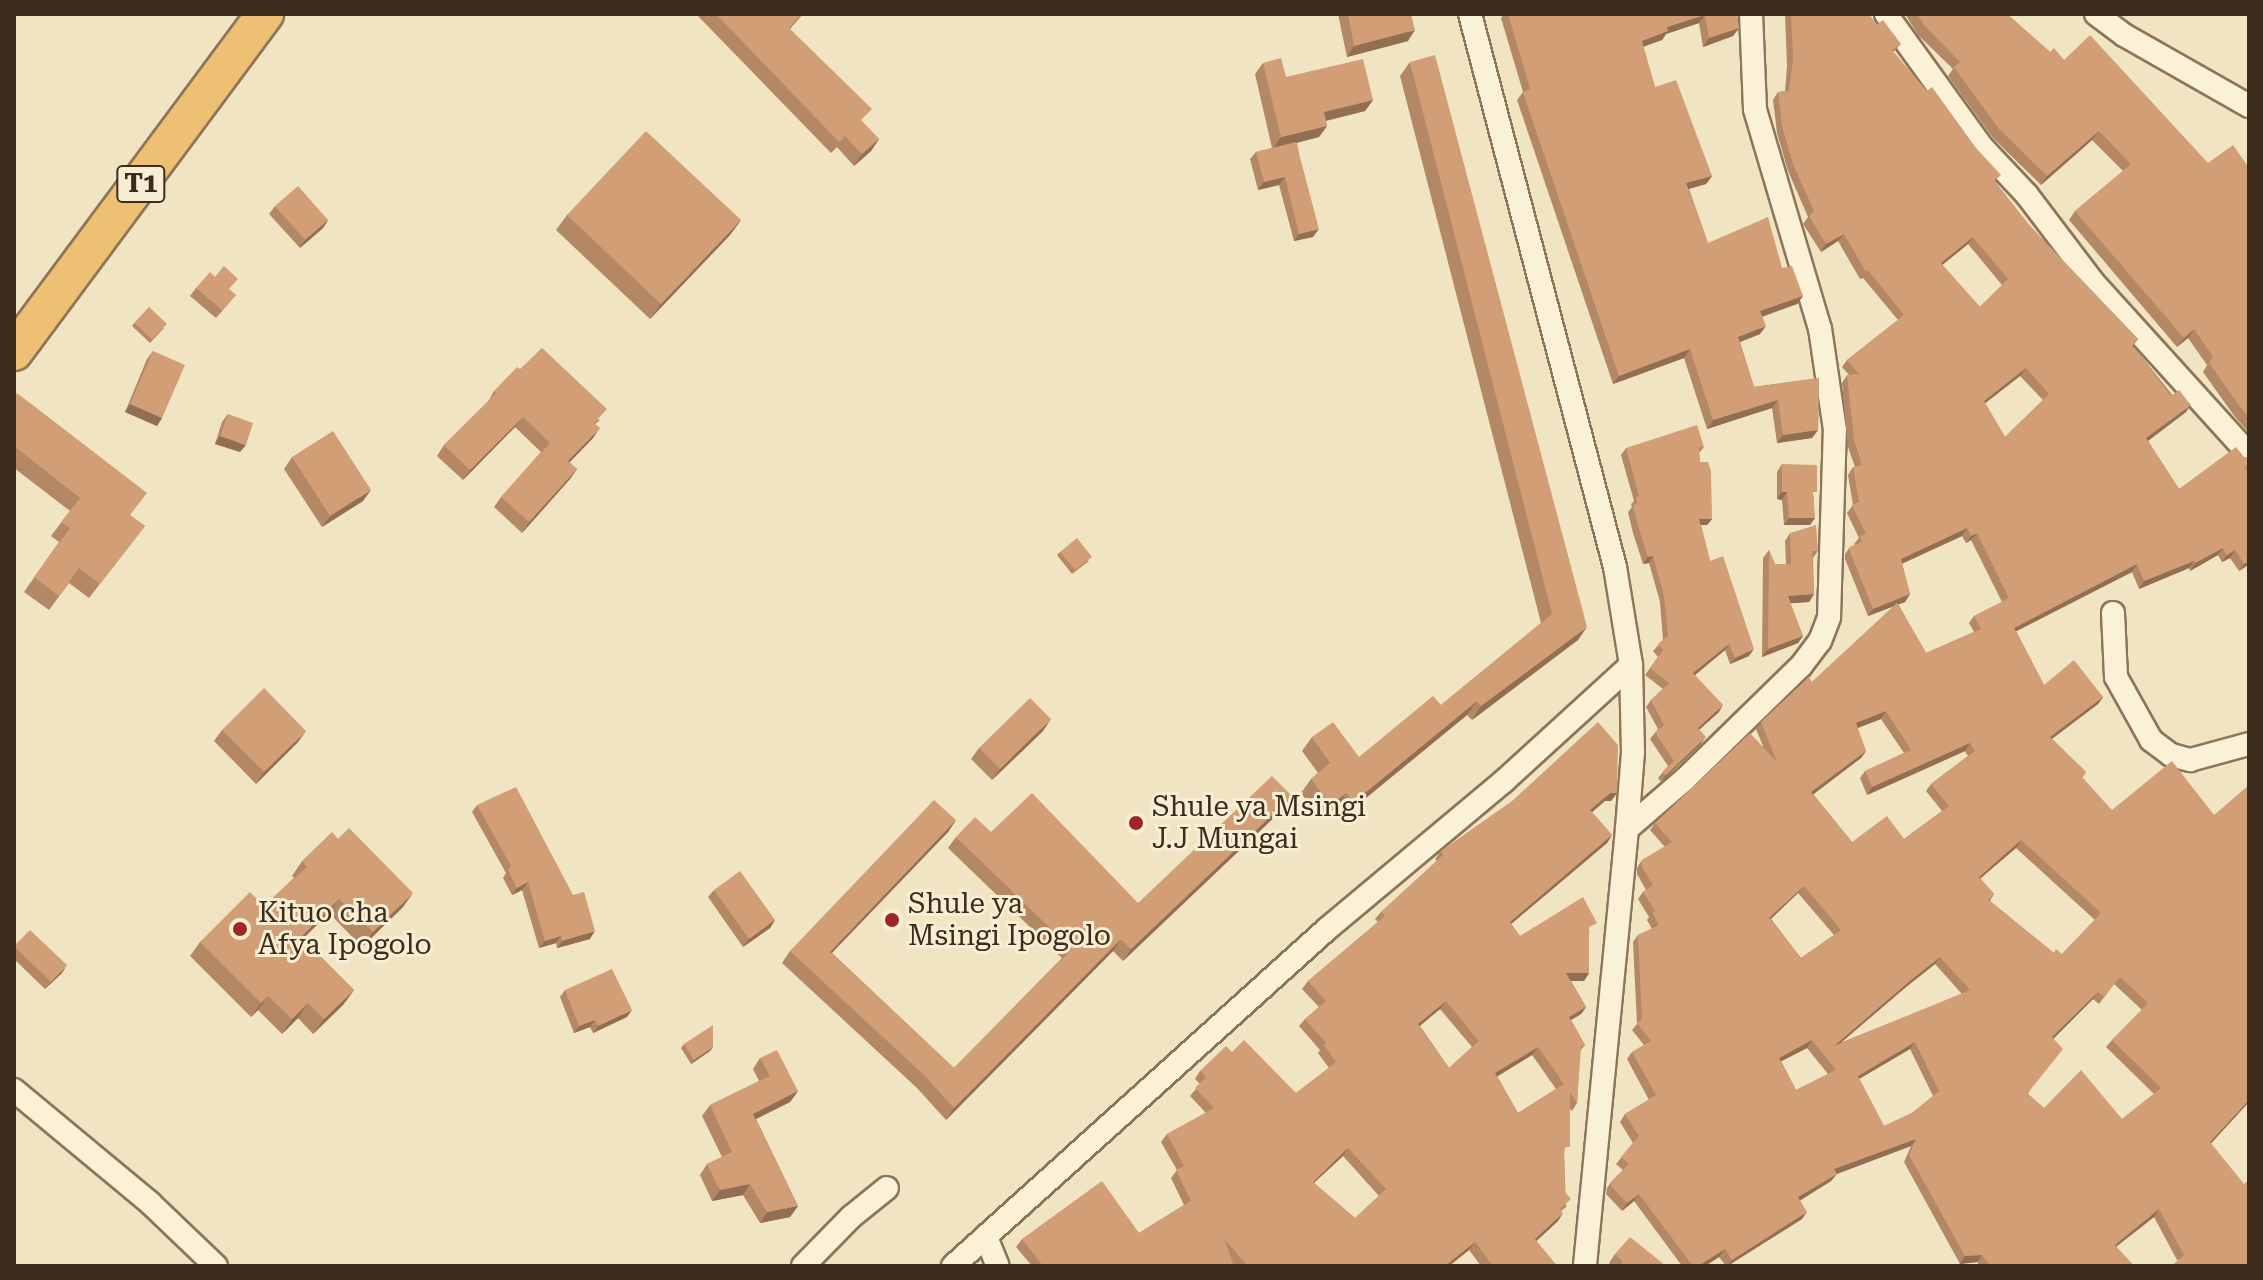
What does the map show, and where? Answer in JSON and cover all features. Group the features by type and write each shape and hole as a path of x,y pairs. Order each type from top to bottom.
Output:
{"highway":[{"name":"T1","path":"14,352 265,14"}],"street":[{"path":"1470,14 1615,567 1631,665 1633,752 1585,1266"},
{"path":"1627,829 1684,780 1801,666 1820,641 1829,617 1835,430 1820,329 1755,109 1751,14"},
{"path":"1886,14 1982,147 2027,195 2093,282 2249,454"},
{"path":"2096,14 2124,35 2249,106"},
{"path":"2113,613 2116,677 2151,740 2171,755 2190,760 2249,744"},
{"path":"953,1266 1327,929 1504,781 1631,665"},
{"path":"14,1090 150,1203 216,1266"},
{"path":"803,1266 851,1217 887,1188"},
{"path":"986,1237 998,1266"}],"building":[{"path":"716,14 801,14 789,28 872,109 861,120 879,139 862,154 845,136 839,142"},
{"path":"1348,14 1411,14 1415,30 1354,46"},
{"path":"1508,14 1737,14 1739,28 1709,38 1705,15 1667,27 1668,31 1642,41 1655,87 1676,80 1712,176 1686,183 1708,243 1768,217 1782,268 1792,266 1803,296 1760,311 1766,326 1738,337 1754,387 1819,378 1818,430 1783,435 1778,400 1713,420 1690,349 1619,376 1523,92 1530,89"},
{"path":"1791,14 1869,14 1876,25 1883,20 1901,44 1892,50 1927,91 1932,87 1976,148 2001,175 1994,181 2029,225 2138,339 2132,345 2171,396 2179,390 2191,405 2146,438 2179,489 2236,447 2244,457 2249,458 2249,464 2244,467 2249,473 2249,561 2244,564 2235,550 2227,555 2223,548 2195,563 2144,581 2137,564 2014,628 2044,685 2074,660 2103,697 2050,737 2086,772 2082,777 2112,810 2172,761 2214,815 2249,785 2249,1100 2210,1142 2244,1184 2249,1179 2249,1266 2171,1266 2184,1255 2159,1209 2115,1245 2134,1266 1990,1266 1982,1255 1965,1256 1909,1155 1916,1139 1834,1169 1837,1174 1798,1197 1807,1212 1732,1260 1725,1249 1698,1266 1693,1266 1639,1194 1627,1203 1611,1186 1629,1164 1621,1157 1639,1136 1625,1114 1656,1095 1632,1052 1651,1041 1637,1023 1642,1019 1638,935 1659,925 1652,912 1655,911 1643,892 1653,885 1642,867 1642,860 1672,842 1655,823 1750,733 1777,762 1761,722 1809,677 1812,682 1897,603 1926,653 1981,629 1974,616 2009,598 1977,533 1971,536 1967,528 1901,559 1910,594 1873,609 1850,552 1850,547 1862,542 1860,536 1866,534 1852,505 1859,502 1853,467 1862,465 1854,440 1847,375 1859,374 1847,360 1904,315 1868,270 1866,272 1844,234 1826,244 1809,216 1814,211 1793,164 1782,126 1778,92 1789,91 1793,59","holes":["1973,237 2008,279 1980,307 1941,263","2026,368 2049,394 2005,437 1984,401","1886,711 1911,750 1865,771 1872,787 1970,743 1975,751 1931,784 1949,806 1904,839 1887,816 1852,842 1811,792 1866,751 1856,723","2021,840 2101,913 2062,954 2056,949 2054,953 1988,900 1994,894 1979,877","1804,886 1841,930 1801,958 1769,918","1940,957 1970,990 1834,1046","2120,977 2148,1003 2112,1040 2161,1088 2122,1119 2081,1070 2044,1108 2027,1094 2063,1049 2052,1037 2098,992 2104,996","1812,1040 1836,1070 1796,1090 1779,1058","1915,1042 1939,1091 1912,1113 1884,1126 1858,1076"]},
{"path":"1917,14 2007,14 2050,52 2054,48 2064,60 2090,35 2208,163 2233,145 2249,168 2249,417 2209,363 2213,357 2194,329 2184,338 2075,211 2131,164 2099,131 2047,176 1999,129 1954,67 1960,62"},
{"path":"1435,55 1587,627 1481,706 1477,701 1354,802 1346,793 1331,805 1311,779 1330,763 1312,737 1333,722 1359,757 1433,696 1441,705 1552,614 1410,62"},
{"path":"1281,58 1286,77 1363,59 1373,100 1324,112 1327,126 1281,137 1263,63"},
{"path":"646,131 741,220 661,304 567,215"},
{"path":"1296,142 1319,229 1299,234 1285,177 1264,182 1256,152"},
{"path":"298,186 328,220 305,240 275,206"},
{"path":"224,266 238,279 229,289 236,295 222,310 196,288 210,272 215,277"},
{"path":"149,307 167,324 152,339 134,323"},
{"path":"542,348 607,409 594,423 600,428 568,461 577,469 529,522 501,497 550,443 523,417 470,470 444,445 496,393 494,391 517,367 520,369"},
{"path":"153,351 185,365 162,418 130,404"},
{"path":"17,393 147,493 130,515 145,526 100,584 79,568 59,596 34,577 70,528 61,522 80,498 14,446 14,397"},
{"path":"228,414 253,423 246,445 220,436"},
{"path":"1697,425 1704,447 1699,447 1700,462 1708,462 1711,471 1712,519 1699,519 1710,561 1723,556 1754,649 1735,658 1729,644 1693,673 1723,705 1698,728 1706,737 1666,775 1662,772 1674,761 1655,732 1664,725 1651,700 1669,683 1650,668 1663,650 1658,644 1668,636 1664,596 1653,556 1648,557 1638,526 1633,505 1637,504 1636,497 1639,496 1626,448"},
{"path":"333,431 371,490 330,516 292,457"},
{"path":"1782,464 1817,465 1817,492 1813,492 1815,518 1789,518 1787,492 1782,492"},
{"path":"1816,525 1818,551 1812,551 1814,594 1788,596 1803,636 1768,649 1769,550 1775,564 1791,564 1790,533"},
{"path":"1077,538 1092,557 1075,570 1060,552"},
{"path":"264,688 306,731 264,772 222,730"},
{"path":"1030,698 1051,719 1000,769 979,748"},
{"path":"1598,722 1618,745 1617,793 1610,793 1590,810 1612,835 1510,922 1520,936 1583,897 1597,923 1589,927 1589,973 1566,973 1586,1007 1569,1017 1585,1045 1581,1047 1577,1103 1570,1093 1570,1147 1564,1147 1565,1192 1571,1199 1560,1209 1563,1213 1535,1239 1557,1266 1493,1266 1475,1242 1445,1266 1248,1266 1224,1239 1234,1266 1043,1266 1022,1239 1102,1181 1139,1233 1191,1201 1176,1170 1184,1166 1167,1134 1214,1108 1195,1088 1206,1077 1200,1071 1226,1046 1232,1052 1244,1040 1296,1093 1336,1062 1324,1045 1326,1043 1305,1019 1326,1001 1308,981 1385,916 1381,912 1443,855 1441,851 1512,801","holes":["1446,1001 1479,1041 1449,1068 1418,1024","1538,1047 1564,1084 1518,1113 1495,1073","1348,1148 1386,1189 1355,1218 1313,1182"]},
{"path":"1272,776 1292,796 1131,949 1121,939 954,1108 925,1076 790,951 934,800 956,820 830,952 954,1068 1072,949 956,837 975,817 991,832 1032,793 1138,903"},
{"path":"516,787 573,895 584,892 595,931 562,941 561,936 545,941 528,882 517,888 508,870 511,866 477,805"},
{"name":"Kituo cha Afya Ipogolo","path":"349,828 413,893 373,932 339,899 301,937 354,990 324,1019 308,1003 292,1019 268,996 261,1003 200,942 250,892 264,906 307,867 302,861 332,832 338,839"},
{"path":"740,871 775,920 749,939 714,890"},
{"path":"30,930 67,965 51,982 14,946"},
{"path":"612,969 632,1010 598,1026 595,1020 579,1026 565,990"},
{"path":"713,1025 713,1047 694,1060 684,1044"},
{"path":"777,1050 798,1091 753,1114 798,1206 767,1212 750,1184 720,1190 707,1164 732,1152 710,1105 770,1076 760,1058"},
{"path":"1630,1237 1666,1266 1620,1266 1623,1262 1615,1254"}],"place":[{"name":"Shule ya Msingi J.J Mungai","path":"1136,823"},
{"name":"Shule ya Msingi Ipogolo","path":"892,920"},
{"name":"Kituo cha Afya Ipogolo","path":"240,929"}]}
